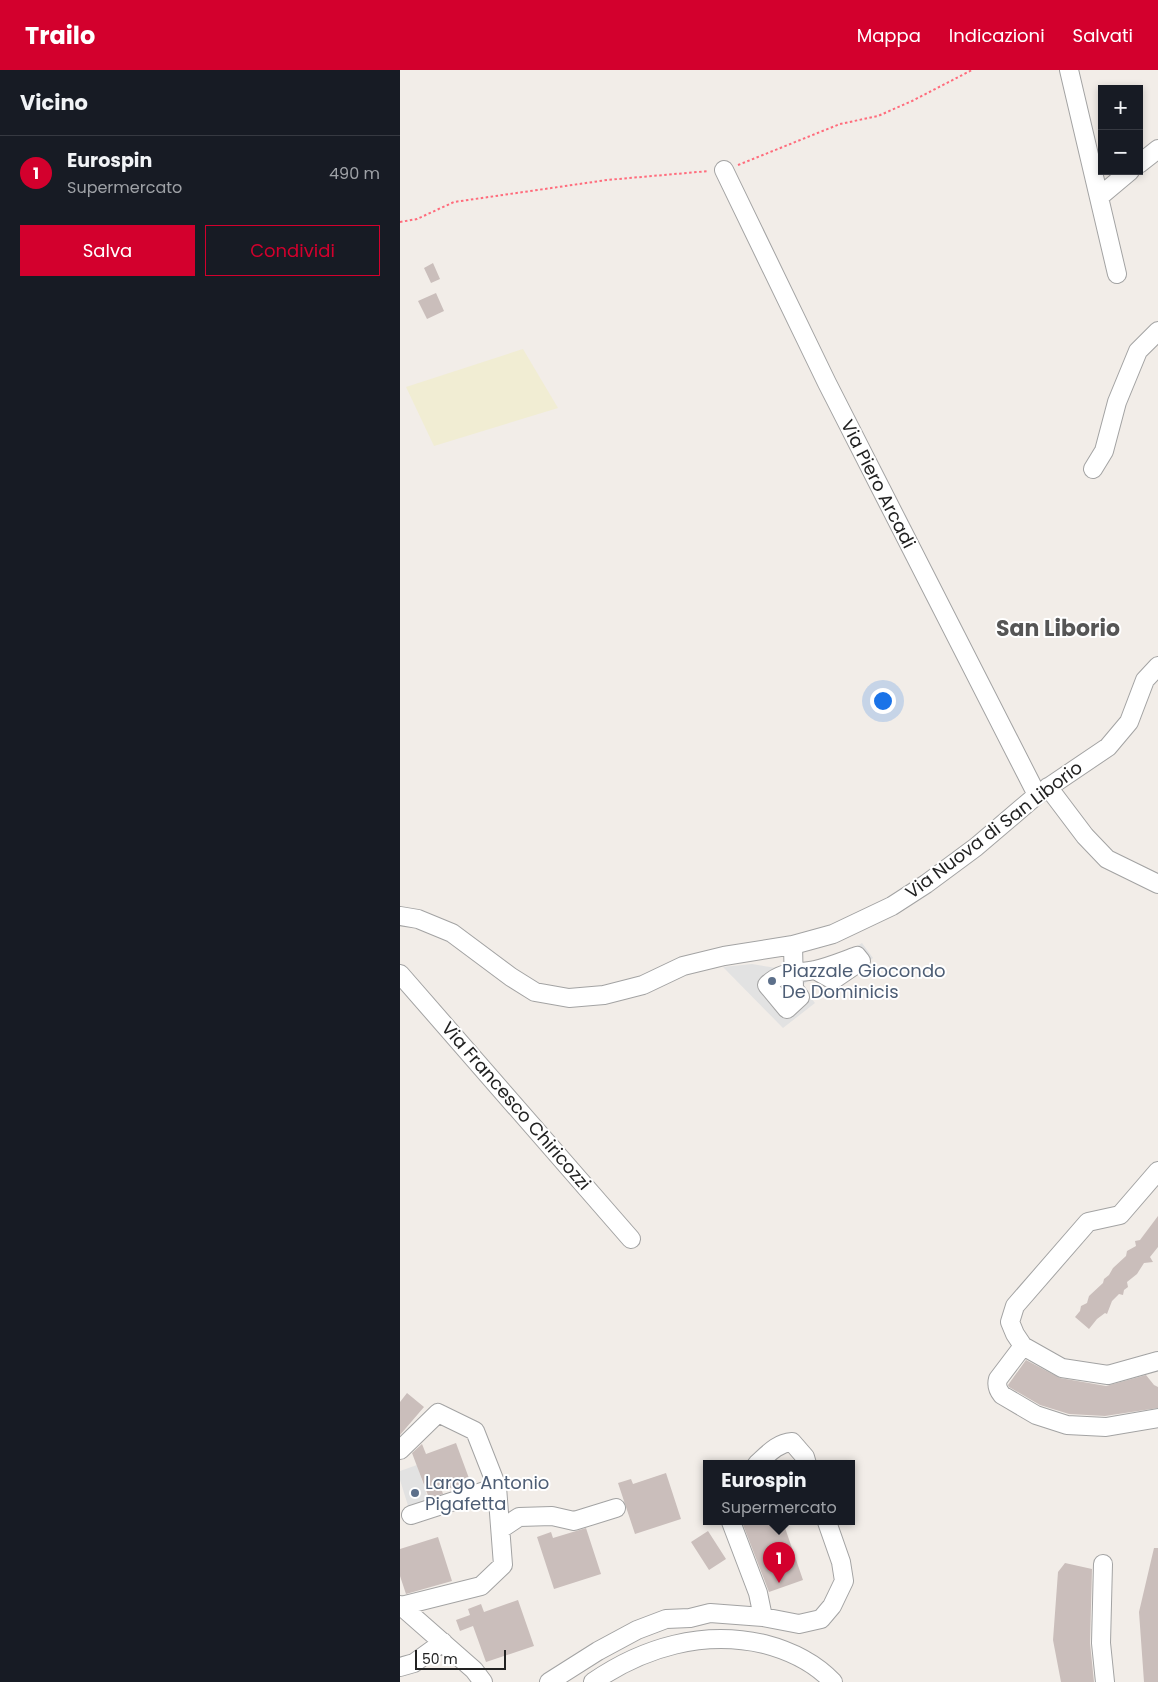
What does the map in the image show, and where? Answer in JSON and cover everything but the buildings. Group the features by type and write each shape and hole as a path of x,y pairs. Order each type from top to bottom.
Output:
{"street":[{"path":"1069,70 1118,274"},
{"path":"1143,161 1158,149"},
{"name":"Via Piero Arcadi","path":"724,170 828,383 1042,791 1106,859 1158,884"},
{"path":"1099,197 1125,175"},
{"path":"1093,469 1104,452 1117,402 1138,350 1158,331"},
{"name":"Via Nuova di San Liborio","path":"400,916 418,919 452,933 511,977 535,992 569,998 604,995 642,985 683,966 724,956 792,945 833,934 892,906 926,884 976,847 1042,791 1108,747 1129,722 1144,680 1158,666"},
{"path":"792,945 794,972 815,970"},
{"name":"Via Francesco Chiricozzi","path":"400,974 631,1239"},
{"path":"1158,1171 1120,1215 1088,1222 1015,1306 1010,1322 1023,1346 1062,1368 1108,1375 1158,1361"},
{"path":"1023,1346 996,1384 1002,1395 1036,1415 1067,1425 1106,1427 1158,1418"},
{"path":"400,1450 438,1414 475,1431 497,1487 503,1564 481,1586 400,1606"},
{"path":"761,1460 783,1443 792,1442 806,1460"},
{"path":"411,1515 497,1487"},
{"path":"501,1529 519,1517 552,1516 574,1521 616,1508"},
{"path":"732,1525 758,1593 763,1617"},
{"path":"549,1682 598,1651 637,1630 666,1619 690,1618 710,1613 763,1617 799,1624 821,1619 832,1606 844,1581 841,1562 828,1525"},
{"path":"1103,1564 1101,1643 1106,1682"},
{"path":"400,1606 474,1670 483,1682"},
{"path":"594,1682 604,1674 642,1655 686,1641 709,1639 750,1641 799,1655 821,1669 833,1682"},
{"path":"400,1667 414,1663 443,1642"}],"path":[{"path":"400,222 417,219 454,202 607,180 724,170 840,124 878,116 972,70"}],"shaded area":[{"path":"523,349 558,408 434,446 406,387"},
{"name":"Piazzale Giocondo De Dominicis","path":"862,943 873,958 829,991 815,976 801,986 815,1003 783,1028 723,967 752,964 776,968 798,966 847,952"},
{"name":"Largo Antonio Pigafetta","path":"417,1465 430,1505 410,1512 400,1480 400,1471"}],"place":[{"name":"Piazzale Giocondo De Dominicis","path":"772,981"},
{"name":"Largo Antonio Pigafetta","path":"415,1493"},
{"name":"Eurospin","path":"779,1583"}],"district":[{"name":"San Liborio","path":"1058,628"}]}
